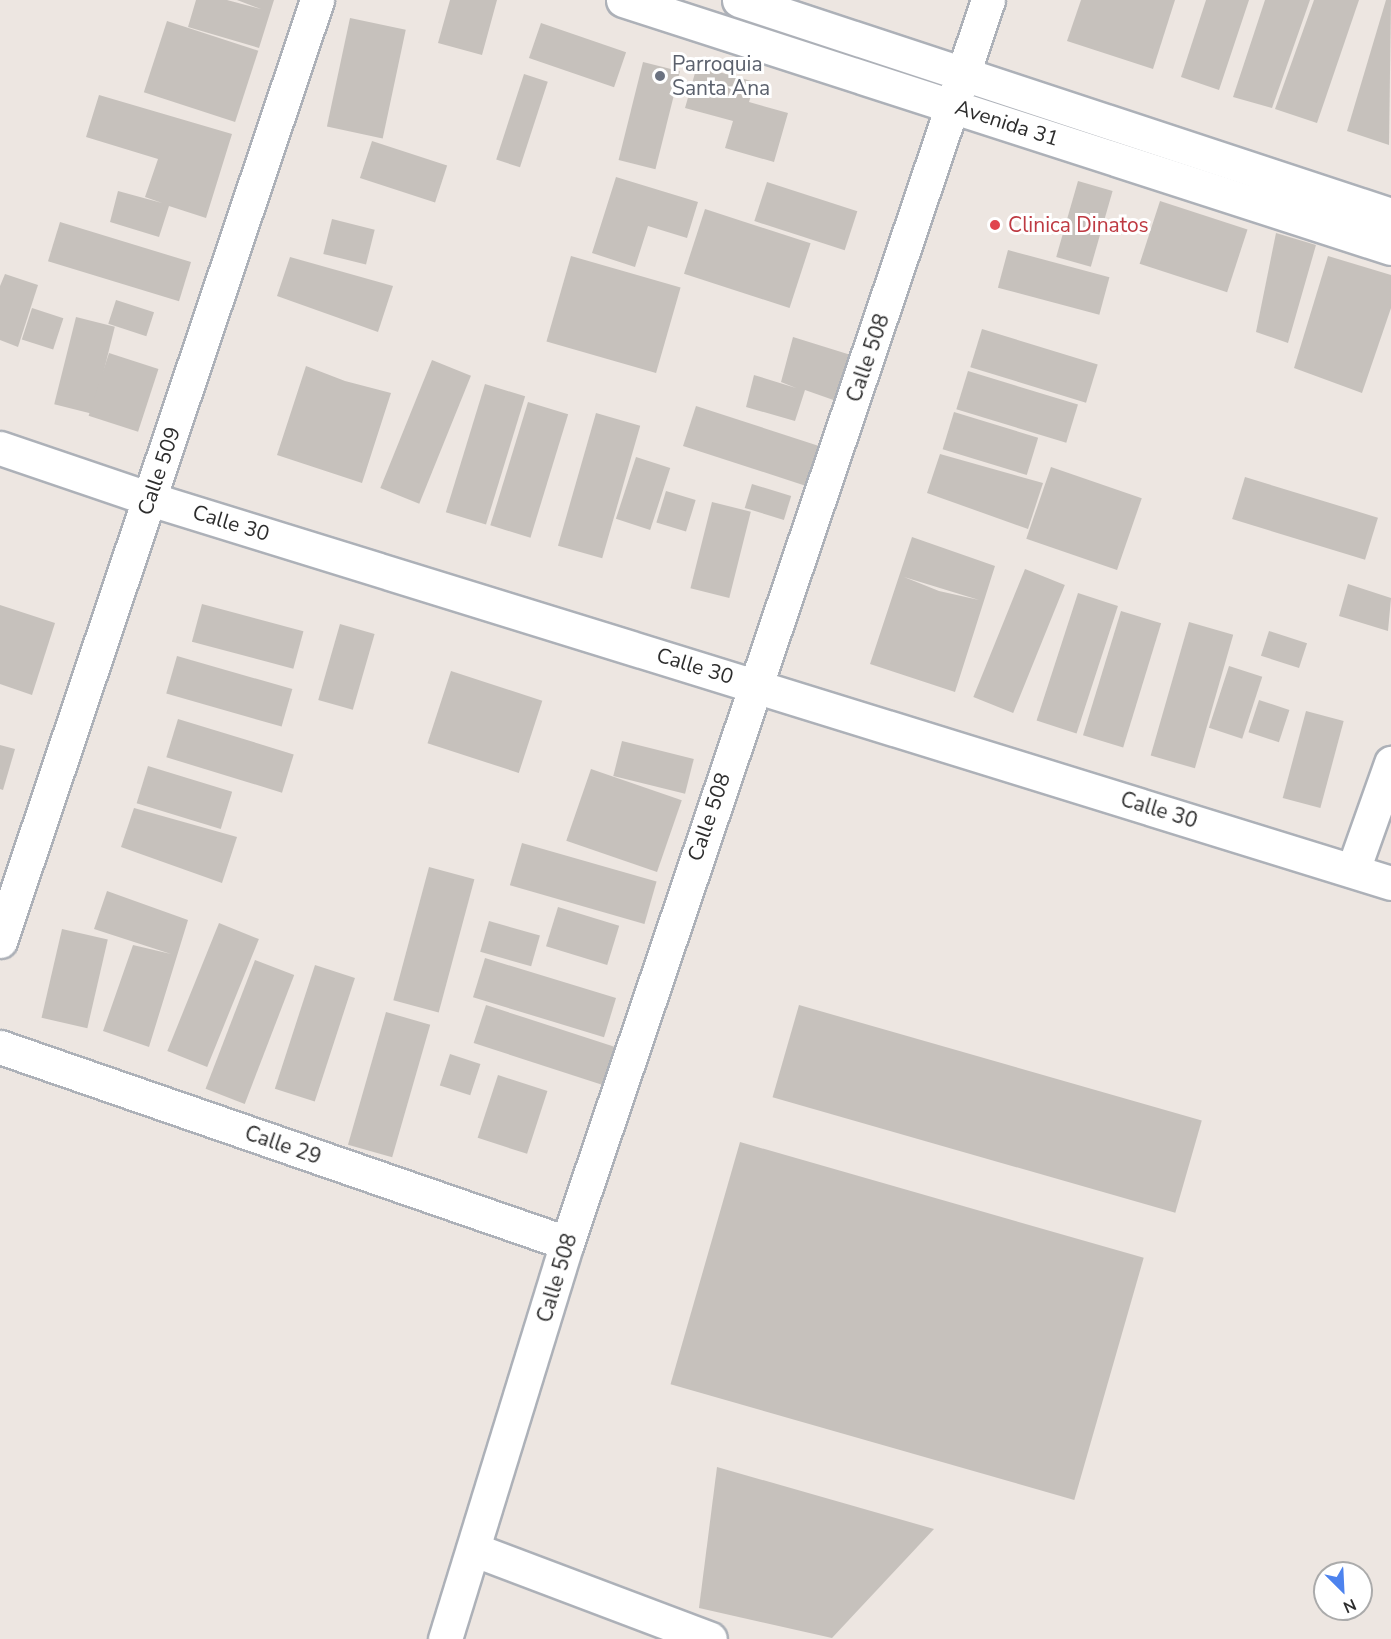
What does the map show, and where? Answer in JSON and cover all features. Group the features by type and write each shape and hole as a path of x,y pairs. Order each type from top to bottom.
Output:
{"street":[{"name":"Calle 509","path":"0,941 317,0"},
{"name":"Avenida 31","path":"623,0 1391,248"},
{"name":"Avenida 31","path":"739,0 1391,215"},
{"name":"Calle 508","path":"445,1639 475,1550 567,1243 754,684 955,106 988,0"},
{"name":"Calle 30","path":"0,448 150,499 754,684 1391,883"},
{"path":"1353,870 1391,763"},
{"name":"Calle 29","path":"0,1047 567,1243"},
{"path":"475,1550 710,1639"}],"building":[{"path":"196,0 227,0 261,9 237,0 274,0 259,48 188,27"},
{"path":"450,0 497,0 482,55 438,43"},
{"path":"1081,0 1175,0 1153,69 1067,41"},
{"path":"1206,0 1249,0 1219,90 1181,77"},
{"path":"1265,0 1310,0 1272,108 1233,97"},
{"path":"1314,0 1359,0 1317,123 1275,109"},
{"path":"1386,0 1391,0 1389,145 1347,131"},
{"path":"350,18 406,30 383,138 327,127"},
{"path":"167,21 258,51 235,122 144,92"},
{"path":"541,23 626,52 614,87 529,58"},
{"path":"643,62 680,71 655,169 619,160"},
{"path":"697,66 755,82 749,102 788,113 774,162 725,148 733,121 685,108"},
{"path":"524,74 548,82 520,167 496,160"},
{"path":"99,95 232,134 206,218 169,206 159,237 110,222 118,191 162,203 145,197 158,159 86,137"},
{"path":"372,141 447,165 435,203 360,178"},
{"path":"616,177 698,202 687,238 648,226 635,267 592,253"},
{"path":"1078,181 1113,191 1091,267 1056,257"},
{"path":"767,182 857,211 845,250 754,221"},
{"path":"1160,201 1247,229 1227,292 1140,264"},
{"path":"705,209 811,243 790,308 684,274"},
{"path":"332,219 375,230 366,265 323,254"},
{"path":"60,222 191,262 179,301 48,261"},
{"path":"1276,233 1316,245 1288,343 1256,332"},
{"path":"1008,250 1109,277 1099,315 998,288"},
{"path":"571,256 681,287 656,373 546,342"},
{"path":"1328,256 1391,275 1391,308 1362,393 1294,368"},
{"path":"290,257 393,286 378,332 277,296"},
{"path":"5,274 38,285 18,347 0,340 0,286"},
{"path":"116,300 154,312 146,336 108,324"},
{"path":"32,308 63,318 53,350 22,339"},
{"path":"76,317 115,327 93,414 54,404"},
{"path":"982,329 1098,364 1086,403 970,367"},
{"path":"793,337 854,356 842,403 805,390 795,421 746,407 754,375 796,388 781,382"},
{"path":"109,353 158,369 138,432 89,416"},
{"path":"432,360 471,376 419,504 380,488"},
{"path":"306,366 345,381 391,393 362,483 277,455"},
{"path":"968,371 1078,405 1066,443 956,409"},
{"path":"485,384 525,396 486,524 446,512"},
{"path":"528,402 568,414 530,538 490,525"},
{"path":"696,406 828,449 815,489 683,446"},
{"path":"954,412 1038,438 1027,475 943,449"},
{"path":"596,413 640,426 602,558 558,546"},
{"path":"940,454 1043,483 1028,529 927,493"},
{"path":"636,457 670,468 650,530 616,519"},
{"path":"1051,467 1142,498 1117,570 1026,539"},
{"path":"1245,477 1378,518 1365,560 1232,519"},
{"path":"752,484 791,496 784,520 745,508"},
{"path":"666,491 696,500 686,532 656,523"},
{"path":"712,502 751,512 729,598 690,588"},
{"path":"912,537 995,566 955,692 870,664","holes":["904,577 979,600 939,591"]},
{"path":"1025,569 1065,585 1013,713 973,697"},
{"path":"1348,584 1391,598 1388,631 1339,616"},
{"path":"1078,593 1118,606 1077,733 1037,720"},
{"path":"202,604 303,631 293,669 192,642"},
{"path":"0,605 55,623 32,695 0,684"},
{"path":"1121,611 1161,623 1123,748 1083,735"},
{"path":"1189,622 1233,635 1195,768 1151,756"},
{"path":"340,624 375,634 353,710 318,700"},
{"path":"1269,631 1307,643 1299,668 1261,656"},
{"path":"177,656 292,689 282,727 166,693"},
{"path":"1229,666 1262,677 1242,739 1209,728"},
{"path":"451,671 542,701 519,773 428,743"},
{"path":"1259,700 1289,710 1279,742 1248,732"},
{"path":"1306,711 1344,721 1320,808 1283,798"},
{"path":"178,719 294,754 282,793 166,757"},
{"path":"622,741 694,759 685,794 613,776"},
{"path":"0,745 15,749 3,790 0,789"},
{"path":"148,766 232,792 221,829 137,803"},
{"path":"591,769 682,800 657,872 566,841"},
{"path":"134,808 237,837 222,883 121,847"},
{"path":"522,843 657,882 644,924 510,885"},
{"path":"429,867 474,879 439,1012 393,1000"},
{"path":"107,891 188,920 149,1047 103,1031 133,945 171,954 94,929"},
{"path":"558,907 619,926 607,965 546,946"},
{"path":"489,921 540,936 531,966 480,952"},
{"path":"219,923 259,939 207,1067 167,1051"},
{"path":"62,929 108,940 87,1028 42,1018"},
{"path":"485,958 616,998 604,1037 473,997"},
{"path":"255,960 294,975 245,1104 206,1089"},
{"path":"315,965 355,978 315,1102 275,1089"},
{"path":"486,1005 618,1048 606,1086 474,1043"},
{"path":"799,1005 1202,1120 1175,1213 773,1097"},
{"path":"386,1012 430,1025 392,1157 348,1145"},
{"path":"450,1054 480,1064 470,1095 440,1085"},
{"path":"498,1075 547,1091 527,1154 478,1138"},
{"path":"740,1142 1144,1258 1074,1500 671,1384"},
{"path":"717,1467 934,1529 832,1638 699,1608"}],"place":[{"name":"Parroquia Santa Ana","path":"660,76"},
{"name":"Clinica Dinatos","path":"995,225"}]}
